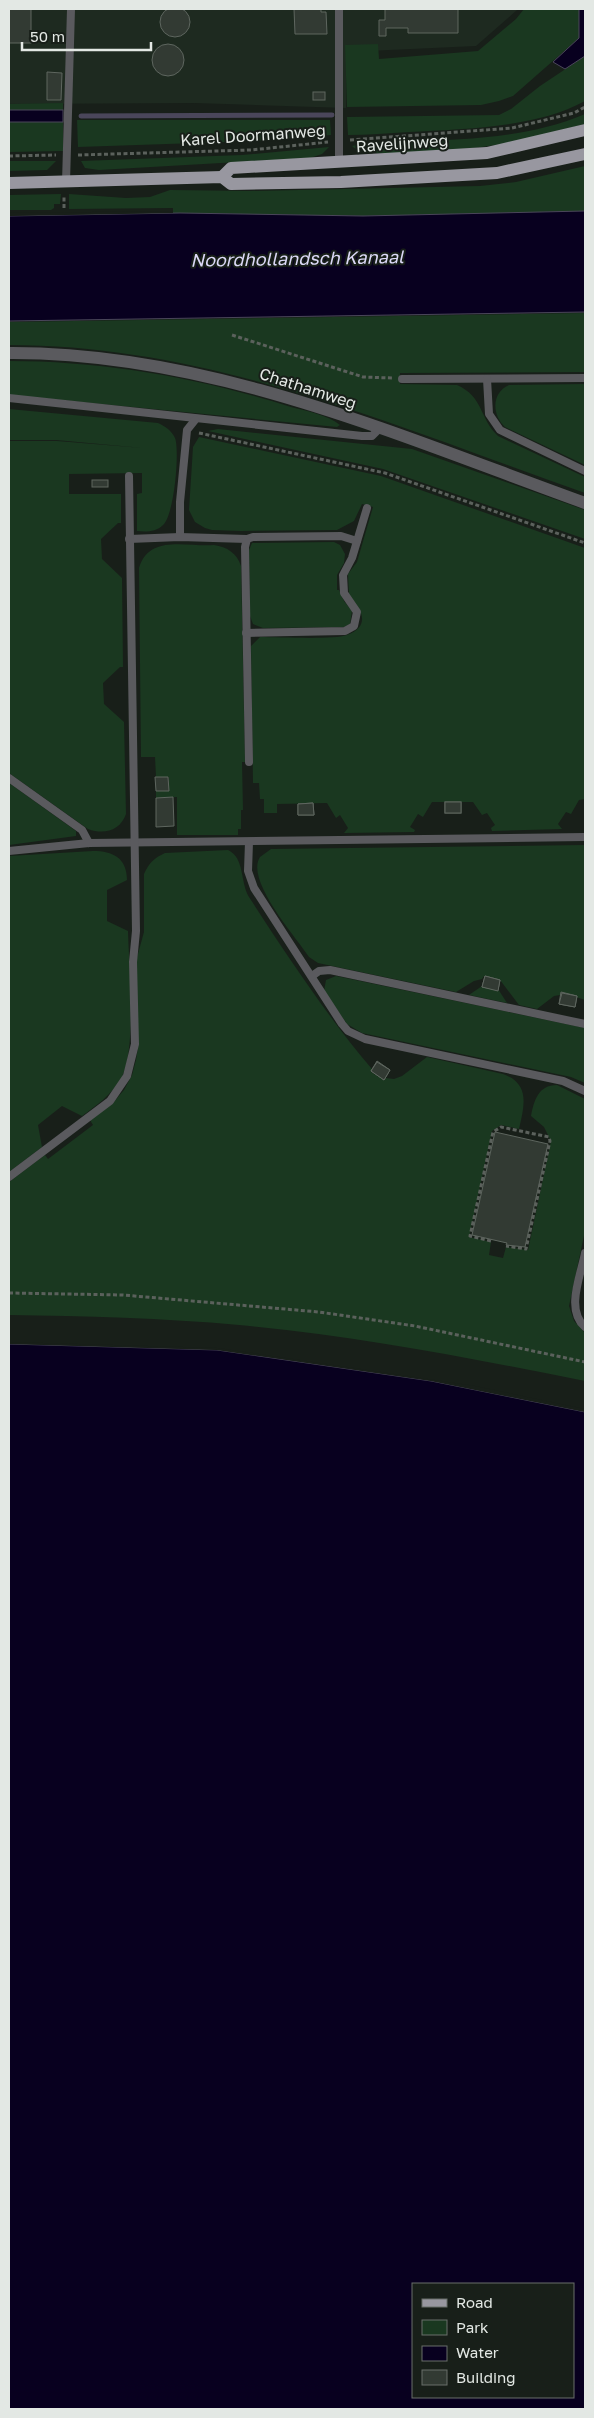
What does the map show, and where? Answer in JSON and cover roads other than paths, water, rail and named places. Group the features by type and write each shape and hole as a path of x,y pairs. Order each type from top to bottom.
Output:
{"main road":[{"name":"Ravelijnweg","path":"222,177 230,168 486,153 585,130"},
{"name":"Ravelijnweg","path":"9,183 222,177 231,184 341,182 497,173 584,153"}],"street":[{"name":"Chathamweg","path":"9,353 95,358 204,376 285,397 585,502"}],"lane":[{"path":"66,182 71,9"},
{"path":"339,9 339,163"},
{"path":"402,379 585,378"},
{"path":"487,379 489,414 500,430 585,471"},
{"path":"9,398 158,413 195,420 362,436 372,436 380,429"},
{"path":"180,537 180,502 187,430 195,420"},
{"path":"9,1177 110,1101 123,1084 131,1066 135,1044 133,962 136,931 129,476"},
{"path":"246,632 345,632 352,628 357,621 357,612 344,593 343,575 357,541 366,508"},
{"path":"130,539 180,537 247,539 253,537 341,536 357,541"},
{"path":"247,539 245,547 249,762"},
{"path":"9,778 82,830 89,843"},
{"path":"9,851 89,843 135,844 585,837"},
{"path":"249,842 248,871 254,888 312,976 321,994 348,1031 365,1039 563,1081 585,1091"},
{"path":"312,976 319,971 330,970 585,1024"},
{"path":"585,1253 575,1304 578,1319 585,1327"}],"water":[{"path":"579,9 585,9 585,56 565,69 553,62 579,38"},
{"path":"9,110 63,110 63,122 9,122"},
{"name":"Noordhollandsch Kanaal","path":"585,211 585,312 9,321 9,216 180,213 363,216"},
{"path":"9,1344 217,1350 431,1381 585,1412 585,2409 9,2409"}],"waterway":[{"path":"81,116 332,115"}]}
